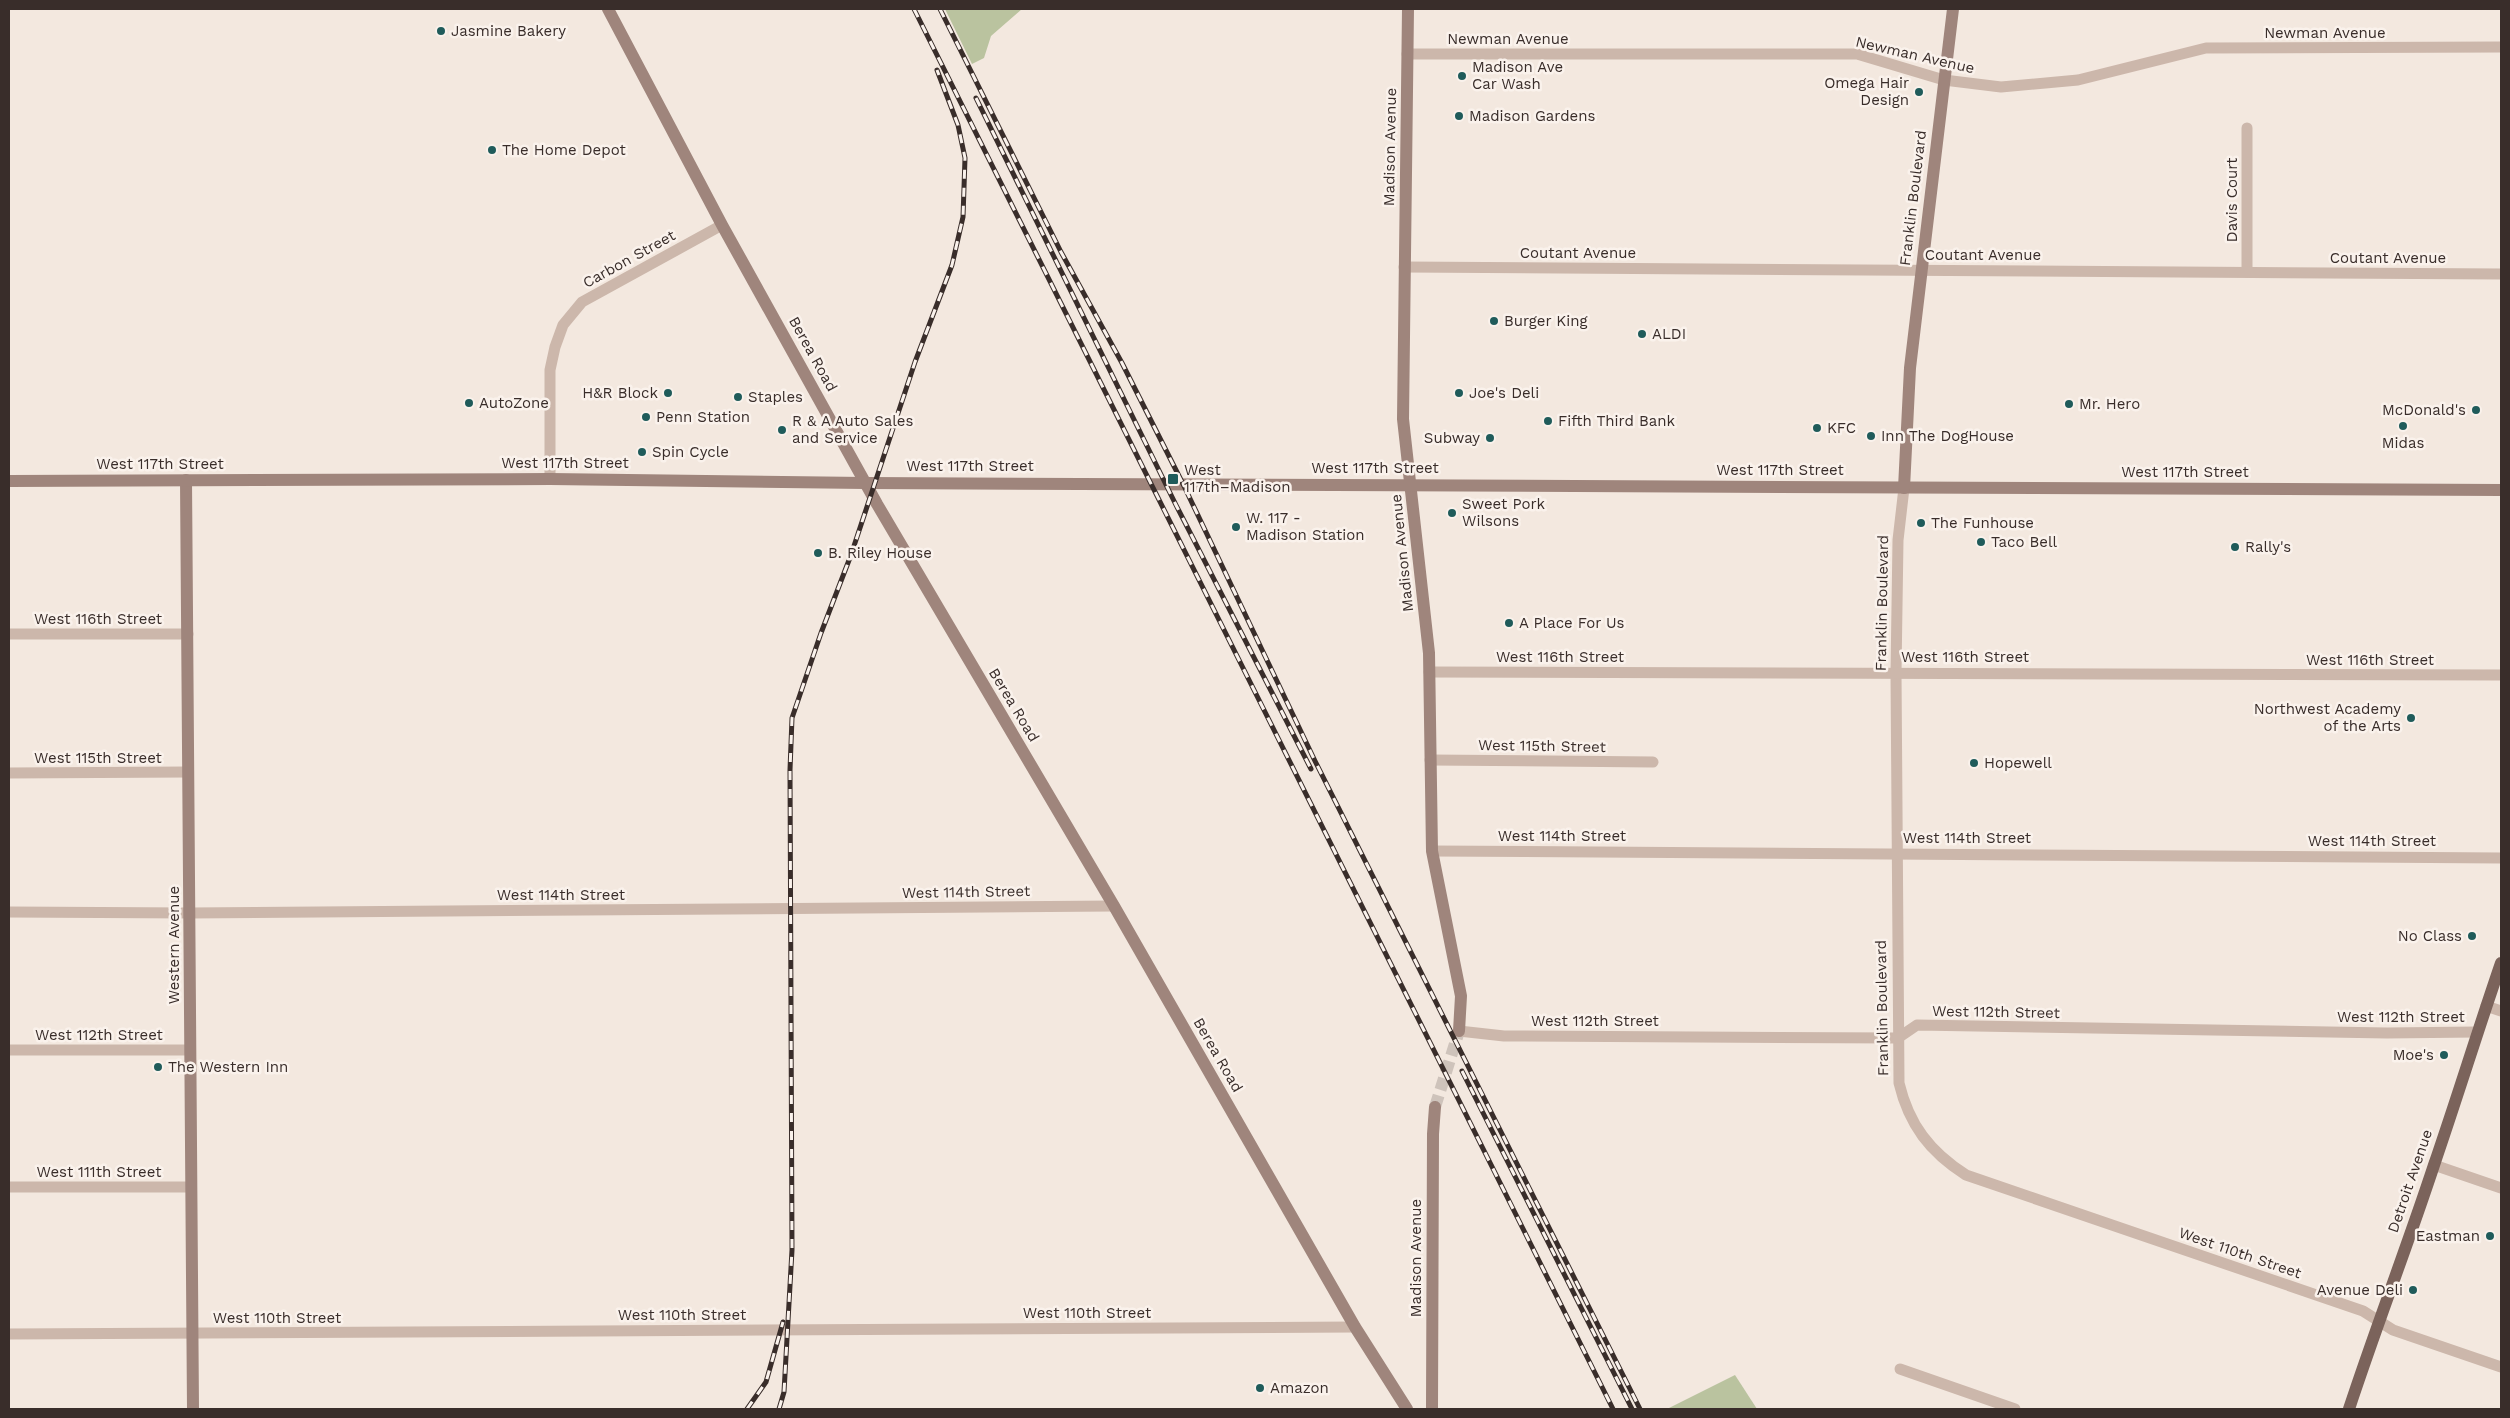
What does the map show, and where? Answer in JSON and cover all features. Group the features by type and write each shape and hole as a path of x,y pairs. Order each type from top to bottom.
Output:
{"main road":[{"name":"Berea Road","path":"608,9 722,225 864,483 1114,906 1355,1327 1407,1409"},
{"name":"Madison Avenue","path":"1408,9 1403,419 1428,633 1432,851 1461,996 1460,1031"},
{"name":"Franklin Boulevard","path":"1904,488 1908,392 1952,9"},
{"name":"West 117th Street","path":"9,481 550,479 864,483 2501,490"},
{"name":"Western Avenue","path":"186,480 193,1409"},
{"name":"Detroit Avenue","path":"2349,1409 2378,1321 2434,1165 2476,1032 2501,963"},
{"name":"Madison Avenue","path":"1432,1409 1432,1134 1435,1107"}],"street":[{"name":"Newman Avenue","path":"1407,54 1858,54 1944,80 2000,87 2078,80 2206,48 2501,47"},
{"name":"Davis Court","path":"2247,128 2247,272"},
{"name":"Carbon Street","path":"550,479 550,370 555,347 563,325 582,302 722,225"},
{"name":"Coutant Avenue","path":"1404,267 2501,274"},
{"name":"Franklin Boulevard","path":"1904,488 1898,540 1896,672 1899,1083 1909,1116 1932,1150 1966,1175"},
{"name":"West 116th Street","path":"9,634 188,634"},
{"name":"West 116th Street","path":"1429,672 2501,675"},
{"name":"West 115th Street","path":"1430,760 1653,762"},
{"name":"West 115th Street","path":"9,773 188,772"},
{"name":"West 114th Street","path":"1432,851 2501,858"},
{"name":"West 114th Street","path":"9,912 190,913 1114,906"},
{"name":"West 112th Street","path":"2486,1006 2501,1011"},
{"name":"West 112th Street","path":"1460,1031 1504,1036 1898,1038 1917,1026 2387,1033 2476,1032"},
{"name":"West 112th Street","path":"9,1050 190,1050"},
{"path":"2434,1165 2501,1188"},
{"name":"West 110th Street","path":"1966,1175 2363,1311 2392,1330 2501,1367"},
{"name":"West 111th Street","path":"9,1187 190,1187"},
{"name":"West 110th Street","path":"9,1334 1355,1327"},
{"path":"1900,1370 2015,1409"}],"green space":[{"path":"945,9 1022,9 991,36 984,58 972,64"},
{"path":"1735,1375 1757,1409 1667,1409"}],"tunnel":[{"path":"1435,1107 1459,1031"}],"railway":[{"path":"914,9 1613,1409"},
{"path":"940,9 1061,252 1122,363 1184,486 1315,761 1640,1409"},
{"path":"779,1409 784,1392 792,1250 790,770 792,718 821,633 851,555 915,362 952,265 963,217 965,158 958,125 937,70"},
{"path":"976,98 1176,505 1311,769"},
{"path":"1462,1071 1632,1409"},
{"path":"747,1409 766,1382 783,1322"}],"place":[{"name":"Jasmine Bakery","path":"441,31"},
{"name":"Madison Ave Car Wash","path":"1462,76"},
{"name":"Omega Hair Design","path":"1919,92"},
{"name":"Madison Gardens","path":"1459,116"},
{"name":"The Home Depot","path":"492,150"},
{"name":"Burger King","path":"1494,321"},
{"name":"ALDI","path":"1642,334"},
{"name":"H&R Block","path":"668,393"},
{"name":"Joe's Deli","path":"1459,393"},
{"name":"Staples","path":"738,397"},
{"name":"AutoZone","path":"469,403"},
{"name":"Mr. Hero","path":"2069,404"},
{"name":"McDonald's","path":"2476,410"},
{"name":"Penn Station","path":"646,417"},
{"name":"Fifth Third Bank","path":"1548,421"},
{"name":"Midas","path":"2403,426"},
{"name":"KFC","path":"1817,428"},
{"name":"R & A Auto Sales and Service","path":"782,430"},
{"name":"Inn The DogHouse","path":"1871,436"},
{"name":"Subway","path":"1490,438"},
{"name":"Spin Cycle","path":"642,452"},
{"name":"West 117th–Madison","path":"1173,479"},
{"name":"Sweet Pork Wilsons","path":"1452,513"},
{"name":"The Funhouse","path":"1921,523"},
{"name":"W. 117 - Madison Station","path":"1236,527"},
{"name":"Taco Bell","path":"1981,542"},
{"name":"Rally's","path":"2235,547"},
{"name":"B. Riley House","path":"818,553"},
{"name":"A Place For Us","path":"1509,623"},
{"name":"Northwest Academy of the Arts","path":"2411,718"},
{"name":"Hopewell","path":"1974,763"},
{"name":"No Class","path":"2472,936"},
{"name":"Moe's","path":"2444,1055"},
{"name":"The Western Inn","path":"158,1067"},
{"name":"Eastman","path":"2490,1236"},
{"name":"Avenue Deli","path":"2413,1290"},
{"name":"Amazon","path":"1260,1388"}]}
